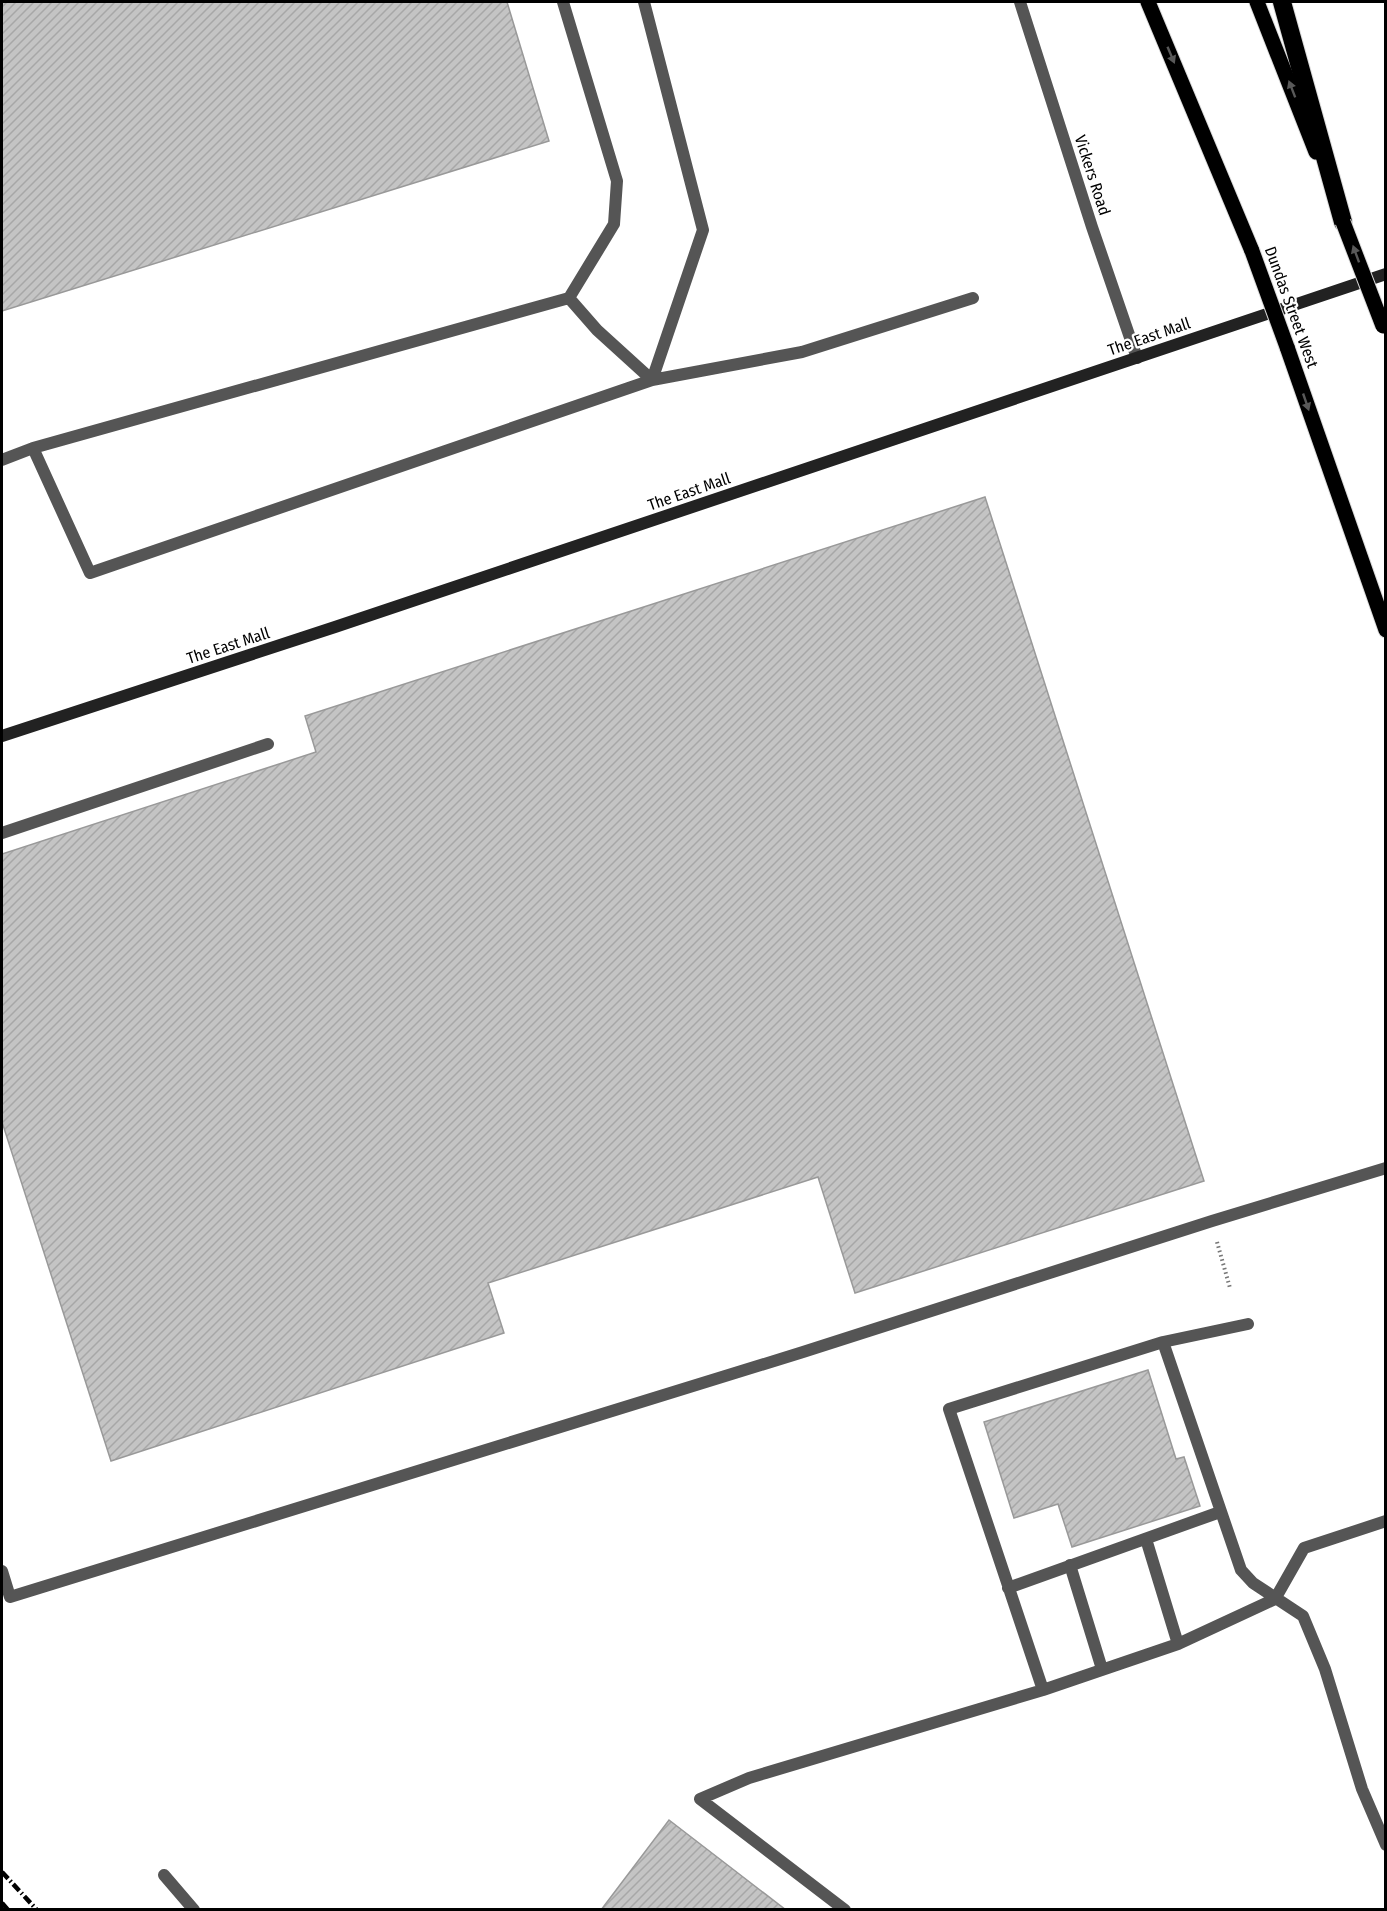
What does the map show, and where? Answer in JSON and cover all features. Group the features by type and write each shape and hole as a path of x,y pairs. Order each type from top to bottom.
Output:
{"highway":[{"path":"1282,2 1344,222"}],"main road":[{"name":"Dundas Street West","path":"1148,2 1252,251 1386,630"},
{"path":"1257,2 1344,222 1384,331"},
{"name":"The East Mall","path":"2,736 324,631 1386,274"}],"street":[{"path":"2,460 33,448 569,298 614,224 618,181 562,2"},
{"path":"644,2 703,230 652,380"},
{"name":"Vickers Road","path":"1020,2 1092,227 1137,358"},
{"path":"569,298 597,330 652,380"},
{"path":"33,448 90,573 652,380 802,352 973,298"},
{"path":"2,833 268,744"},
{"path":"2,1571 10,1597 803,1352 1212,1221 1386,1168"},
{"path":"1043,1690 950,1409 1163,1342 1248,1324"},
{"path":"1163,1342 1241,1570 1253,1583 1303,1616 1325,1669 1362,1789 1386,1845"},
{"path":"1008,1588 1220,1512"},
{"path":"845,1910 700,1799 749,1778 1043,1690 1178,1644 1275,1599 1304,1548 1386,1521"},
{"path":"1146,1539 1178,1644"},
{"path":"1070,1565 1102,1669"},
{"path":"164,1875 194,1910"}],"path":[{"path":"1212,1221 1230,1288"}],"building":[{"path":"2,2 507,2 549,141 2,311"},
{"path":"985,497 1204,1181 855,1293 818,1177 488,1283 504,1333 111,1461 2,1122 2,854 316,752 305,716"},
{"path":"1148,1370 1176,1459 1184,1457 1200,1506 1072,1547 1058,1504 1014,1518 984,1422"},
{"path":"669,1820 786,1910 601,1910"}],"railway":[{"path":"2,1872 37,1910"},
{"path":"2,1903 8,1910"}]}
